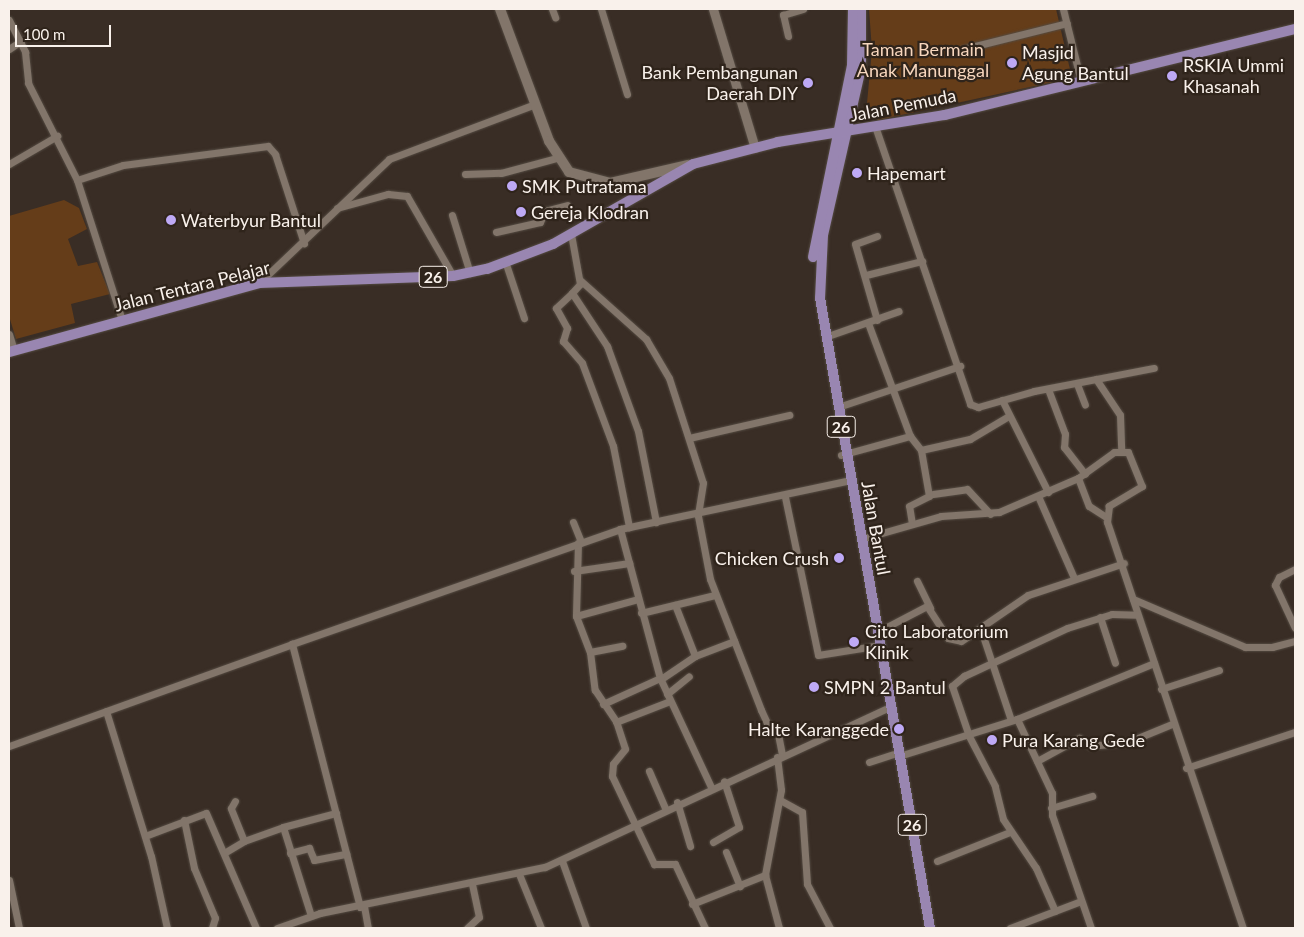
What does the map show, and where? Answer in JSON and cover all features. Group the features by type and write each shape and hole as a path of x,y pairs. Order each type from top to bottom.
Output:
{"main road":[{"path":"500,9 557,158 578,177 610,183 706,161"},
{"path":"841,134 854,59 853,9"},
{"path":"841,134 861,68 861,9"},
{"name":"Jalan Pemuda","path":"841,134 876,129 1081,82 1295,29"},
{"name":"Jalan Tentara Pelajar","path":"11,351 259,283 453,276 506,264 571,234 663,178 706,161 755,148 841,134"},
{"name":"Jalan Bantul","path":"841,134 820,255 825,337 838,407 846,482 885,709 896,755 930,928"},
{"name":"Jalan Bantul","path":"841,134 812,272 843,454 861,539 925,928"}],"street":[{"path":"552,9 555,17"},
{"path":"601,9 627,94"},
{"path":"713,9 755,148"},
{"path":"788,36 783,15 803,9"},
{"path":"1063,9 1081,82"},
{"path":"9,20 21,41 28,83 78,180 122,320"},
{"path":"963,49 1067,23"},
{"path":"9,49 21,41"},
{"path":"259,283 304,242 372,172 399,152 535,104"},
{"path":"876,129 972,405 1154,368"},
{"path":"9,164 57,136"},
{"path":"78,180 123,165 268,146 276,154 304,242"},
{"path":"464,174 500,174 557,158"},
{"path":"336,208 388,194 407,196 453,276"},
{"path":"496,232 540,222 545,211 567,205"},
{"path":"452,215 470,272"},
{"path":"571,234 580,280 652,347 669,378 703,483 698,516 715,594 761,710 769,725 778,729 780,800 765,875 779,928"},
{"path":"877,236 855,242 866,275 877,320"},
{"path":"866,275 922,261"},
{"path":"506,264 524,318"},
{"path":"580,280 572,293 556,308 566,328 563,341 582,363 613,446 629,527"},
{"path":"572,293 606,346 642,443 656,522"},
{"path":"825,337 899,311"},
{"path":"868,323 910,436 921,450 929,496 909,506 912,524"},
{"path":"9,334 11,351"},
{"path":"838,407 894,392 960,366"},
{"path":"1096,379 1120,415 1121,450"},
{"path":"1077,384 1085,405"},
{"path":"1048,389 1065,434 1064,447 1085,474"},
{"path":"1002,400 1008,416 1048,492"},
{"path":"689,438 789,416"},
{"path":"921,450 970,440 1008,416"},
{"path":"843,454 910,436"},
{"path":"861,539 941,516 990,514 1048,492 1078,478 1121,450"},
{"path":"1106,517 1109,506 1142,484 1131,456 1121,450"},
{"path":"1078,478 1089,506 1106,517 1124,563 1137,614 1186,768 1243,928"},
{"path":"9,746 292,644 629,527 698,516 846,482"},
{"path":"933,494 956,487 967,489 990,514"},
{"path":"1038,496 1074,578"},
{"path":"785,497 818,655 874,646"},
{"path":"574,522 579,543 574,571 576,616 590,652 595,690 616,722 626,752 613,764 612,776 654,864 675,864 692,904 705,928"},
{"path":"620,530 660,678 711,787"},
{"path":"574,571 629,563"},
{"path":"917,581 930,608 951,640 966,640 1017,600 1074,578 1124,563"},
{"path":"1295,569 1279,577 1275,585 1295,628"},
{"path":"641,613 715,594"},
{"path":"576,616 638,600"},
{"path":"1134,602 1245,646 1272,647 1295,641"},
{"path":"675,604 694,656"},
{"path":"877,632 922,607 930,608"},
{"path":"1055,911 1036,868 1010,832 995,786 969,736 952,686 991,664 1100,617 1137,614"},
{"path":"1100,617 1115,662"},
{"path":"981,630 989,642 991,664 1014,719 1038,761 1052,793 1051,808 1091,928"},
{"path":"603,704 660,678 694,656 734,641"},
{"path":"292,644 346,854 368,928"},
{"path":"590,652 622,646"},
{"path":"869,762 969,736 1154,663"},
{"path":"1161,689 1220,670"},
{"path":"616,722 668,698 689,676"},
{"path":"277,928 311,916 518,874 562,860 634,822 885,709"},
{"path":"106,711 145,836 167,928"},
{"path":"1038,761 1079,738 1090,746 1128,742 1172,724"},
{"path":"1186,768 1295,732"},
{"path":"649,771 665,808"},
{"path":"713,842 739,827 724,781"},
{"path":"1051,808 1092,796"},
{"path":"780,800 802,812 807,884 830,928"},
{"path":"235,801 231,808 244,841"},
{"path":"677,802 690,846"},
{"path":"145,836 205,812 256,928"},
{"path":"224,853 244,841 283,827 336,813"},
{"path":"184,820 194,868 216,920 212,928"},
{"path":"283,827 311,916"},
{"path":"937,860 1010,832"},
{"path":"290,853 309,848 314,860 346,854"},
{"path":"726,852 740,886"},
{"path":"562,860 586,928"},
{"path":"518,874 541,928"},
{"path":"692,904 765,875"},
{"path":"9,880 19,928"},
{"path":"467,928 479,917 472,883"},
{"path":"1010,928 1081,901"}],"green space":[{"name":"Taman Bermain Anak Manunggal","path":"869,9 1056,9 1072,78 878,120 867,103 872,50"},
{"path":"64,200 79,208 87,229 68,239 78,266 97,262 110,294 71,304 75,323 16,339 9,316 9,216"}],"place":[{"name":"Masjid Agung Bantul","path":"1012,63"},
{"name":"RSKIA Ummi Khasanah","path":"1172,76"},
{"name":"Bank Pembangunan Daerah DIY","path":"808,83"},
{"name":"Hapemart","path":"857,173"},
{"name":"SMK Putratama","path":"512,186"},
{"name":"Gereja Klodran","path":"521,212"},
{"name":"Waterbyur Bantul","path":"171,220"},
{"name":"Chicken Crush","path":"839,558"},
{"name":"Cito Laboratorium Klinik","path":"854,642"},
{"name":"SMPN 2 Bantul","path":"814,687"},
{"name":"Halte Karanggede","path":"899,729"},
{"name":"Pura Karang Gede","path":"992,740"}]}
